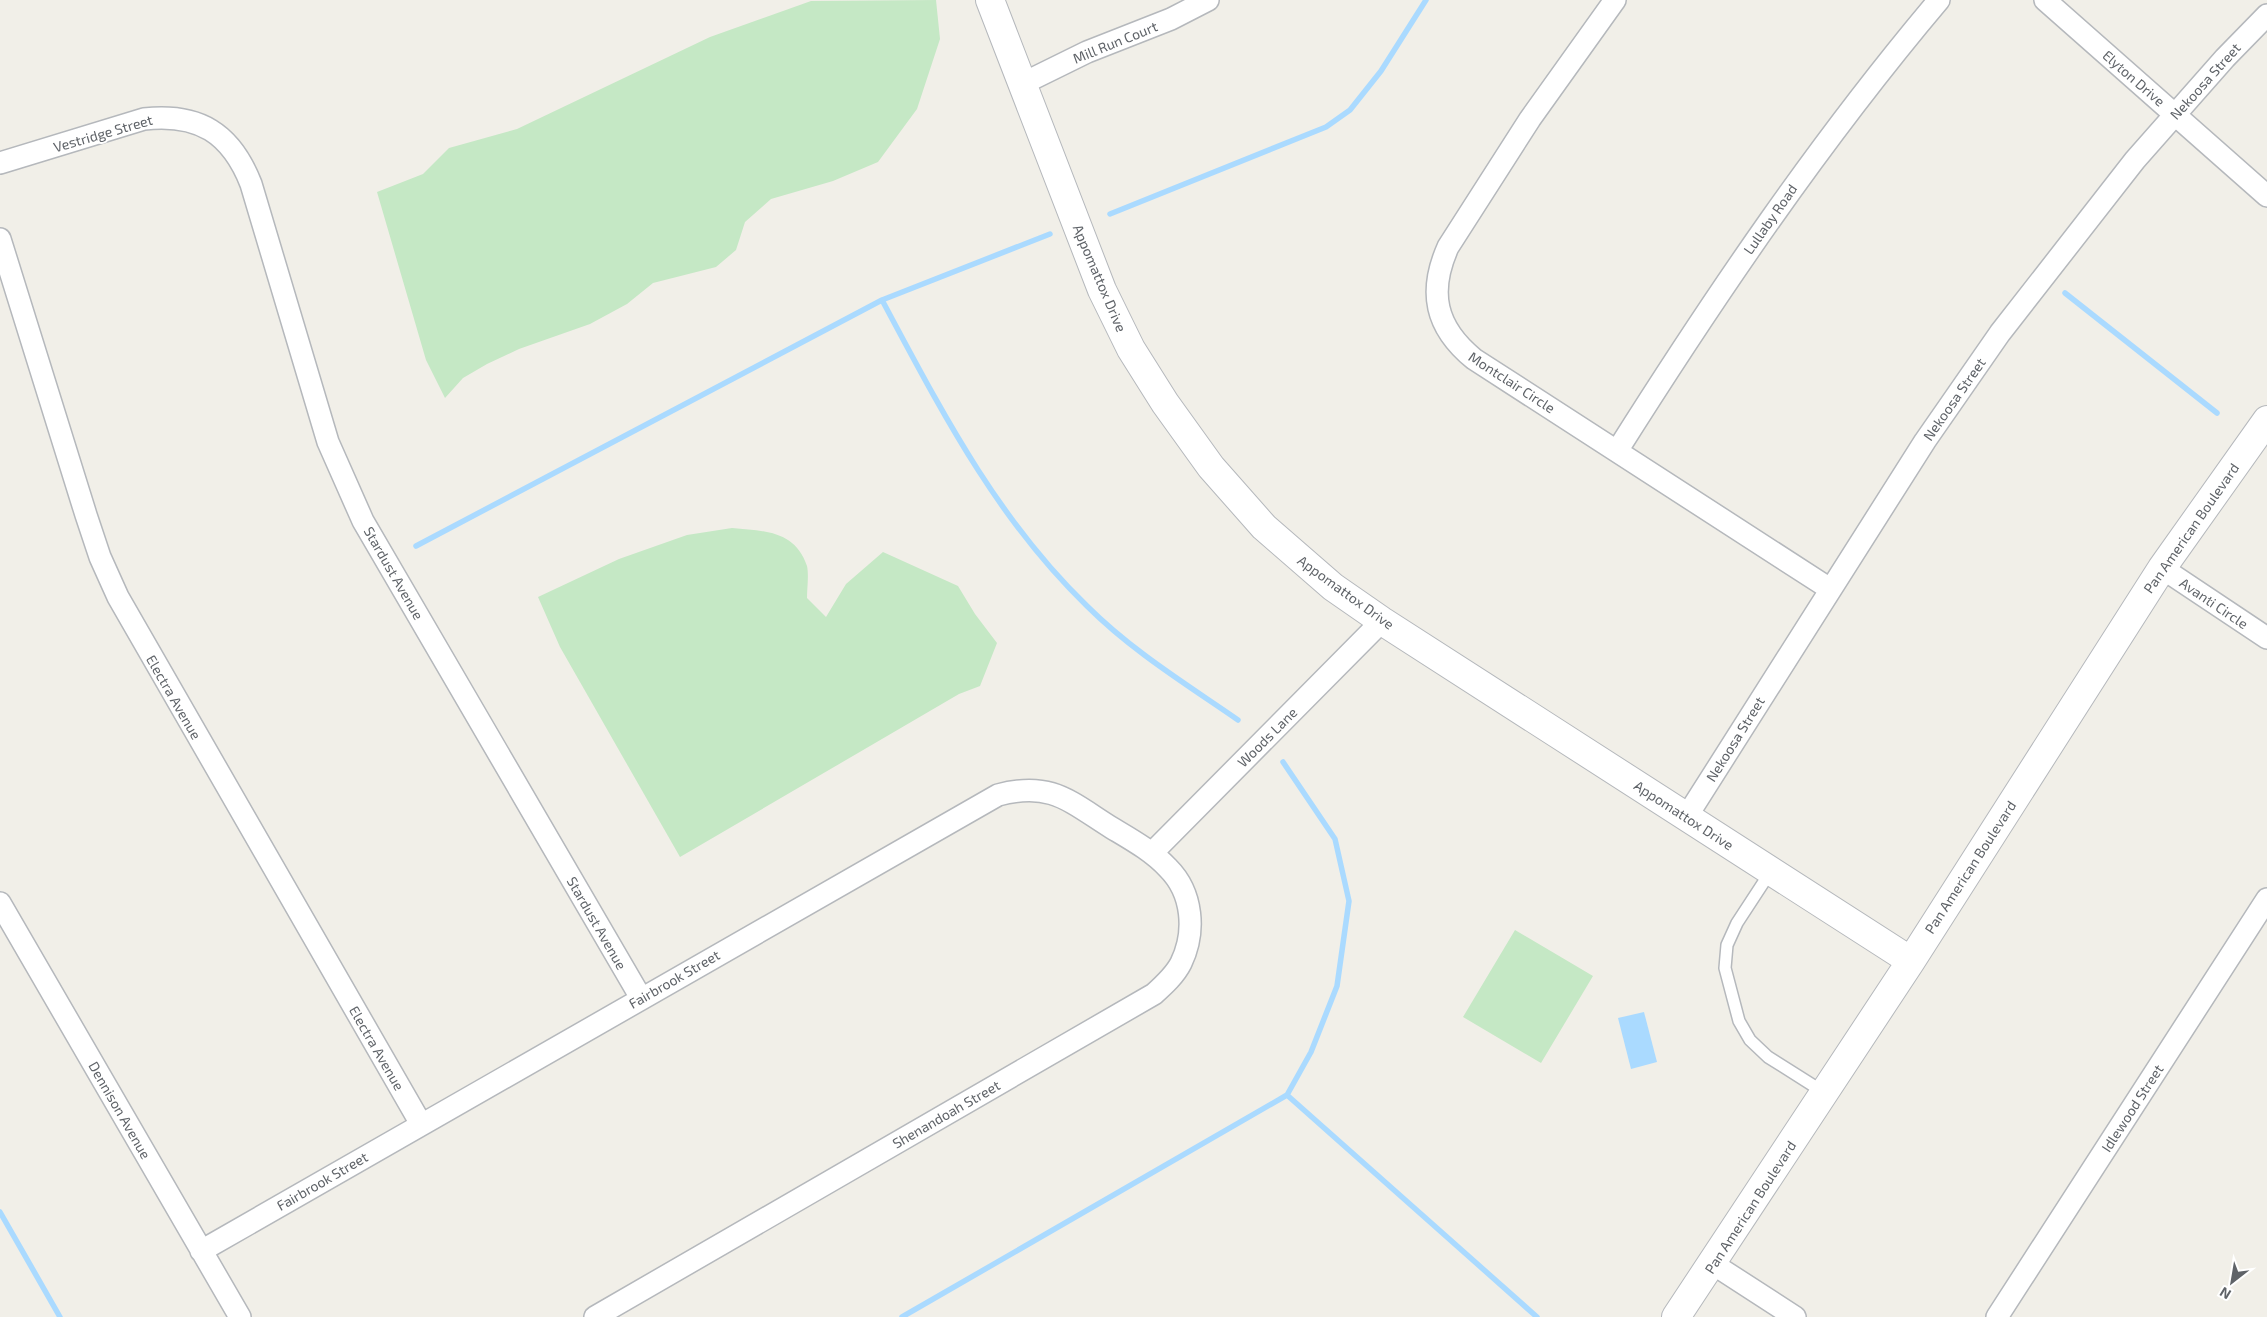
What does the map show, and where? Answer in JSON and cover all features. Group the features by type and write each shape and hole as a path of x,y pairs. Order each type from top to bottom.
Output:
{"street":[{"name":"Appomattox Drive","path":"990,0 1102,290 1131,349 1165,403 1211,468 1264,527 1326,581 1382,621 1911,960"},
{"name":"Mill Run Court","path":"1022,84 1087,52 1171,19 1208,0"},
{"name":"Montclair Circle","path":"1615,0 1530,119 1448,247 1440,264 1436,292 1443,321 1460,348 1474,359 1830,589"},
{"name":"Lullaby Road","path":"1617,451 1753,243 1806,168 1889,59 1939,0"},
{"name":"Elyton Drive","path":"2045,0 2267,196"},
{"name":"Nekoosa Street","path":"1687,816 1925,441 2000,333 2077,231 2175,114 2267,15"},
{"name":"Vestridge Street","path":"0,163 144,119 177,118 206,127"},
{"name":"Stardust Avenue","path":"206,127 231,146 243,164 328,442 363,521 641,998"},
{"name":"Electra Avenue","path":"0,239 86,515 100,557 118,597 421,1124"},
{"name":"Pan American Boulevard","path":"1676,1317 1825,1093 2162,568 2267,420"},
{"name":"Avanti Circle","path":"2162,568 2267,638"},
{"name":"Woods Lane","path":"1152,853 1382,621"},
{"name":"Fairbrook Street","path":"201,1251 998,795 1027,789 1057,795 1152,853"},
{"name":"Shenandoah Street","path":"595,1317 1154,994 1181,964 1191,927 1190,911 1182,887 1170,870 1152,853"},
{"name":"Idlewood Street","path":"1997,1317 2267,899"},
{"name":"Dennison Avenue","path":"0,903 240,1317"},
{"path":"1713,1264 1795,1317"}],"lane":[{"path":"1771,871 1737,924 1727,945 1725,968 1740,1021 1750,1040 1768,1057 1825,1093"}],"green space":[{"path":"936,0 940,39 917,109 878,162 833,181 771,199 745,222 736,250 716,267 653,283 627,304 590,324 519,349 487,364 463,378 445,398 426,360 377,192 423,174 449,148 517,129 710,37 811,1"},
{"path":"732,528 766,532 786,539 795,545 802,554 807,566 807,598 826,617 846,584 883,552 958,586 975,614 997,643 980,686 959,694 680,857 560,647 538,597 619,559 687,535"},
{"path":"1515,930 1593,976 1541,1063 1463,1017"}],"water":[{"path":"1644,1012 1657,1062 1631,1069 1618,1018"}],"waterway":[{"path":"1110,214 1326,127 1350,110 1381,71 1426,0"},
{"path":"416,546 882,300 1050,234"},
{"path":"2065,293 2217,413"},
{"path":"882,300 926,382 972,461 1025,537 1054,572 1122,638 1238,720"},
{"path":"902,1317 1287,1095 1311,1052 1337,986 1349,901 1335,839 1283,762"},
{"path":"1287,1095 1537,1317"},
{"path":"0,1212 60,1317"}]}
